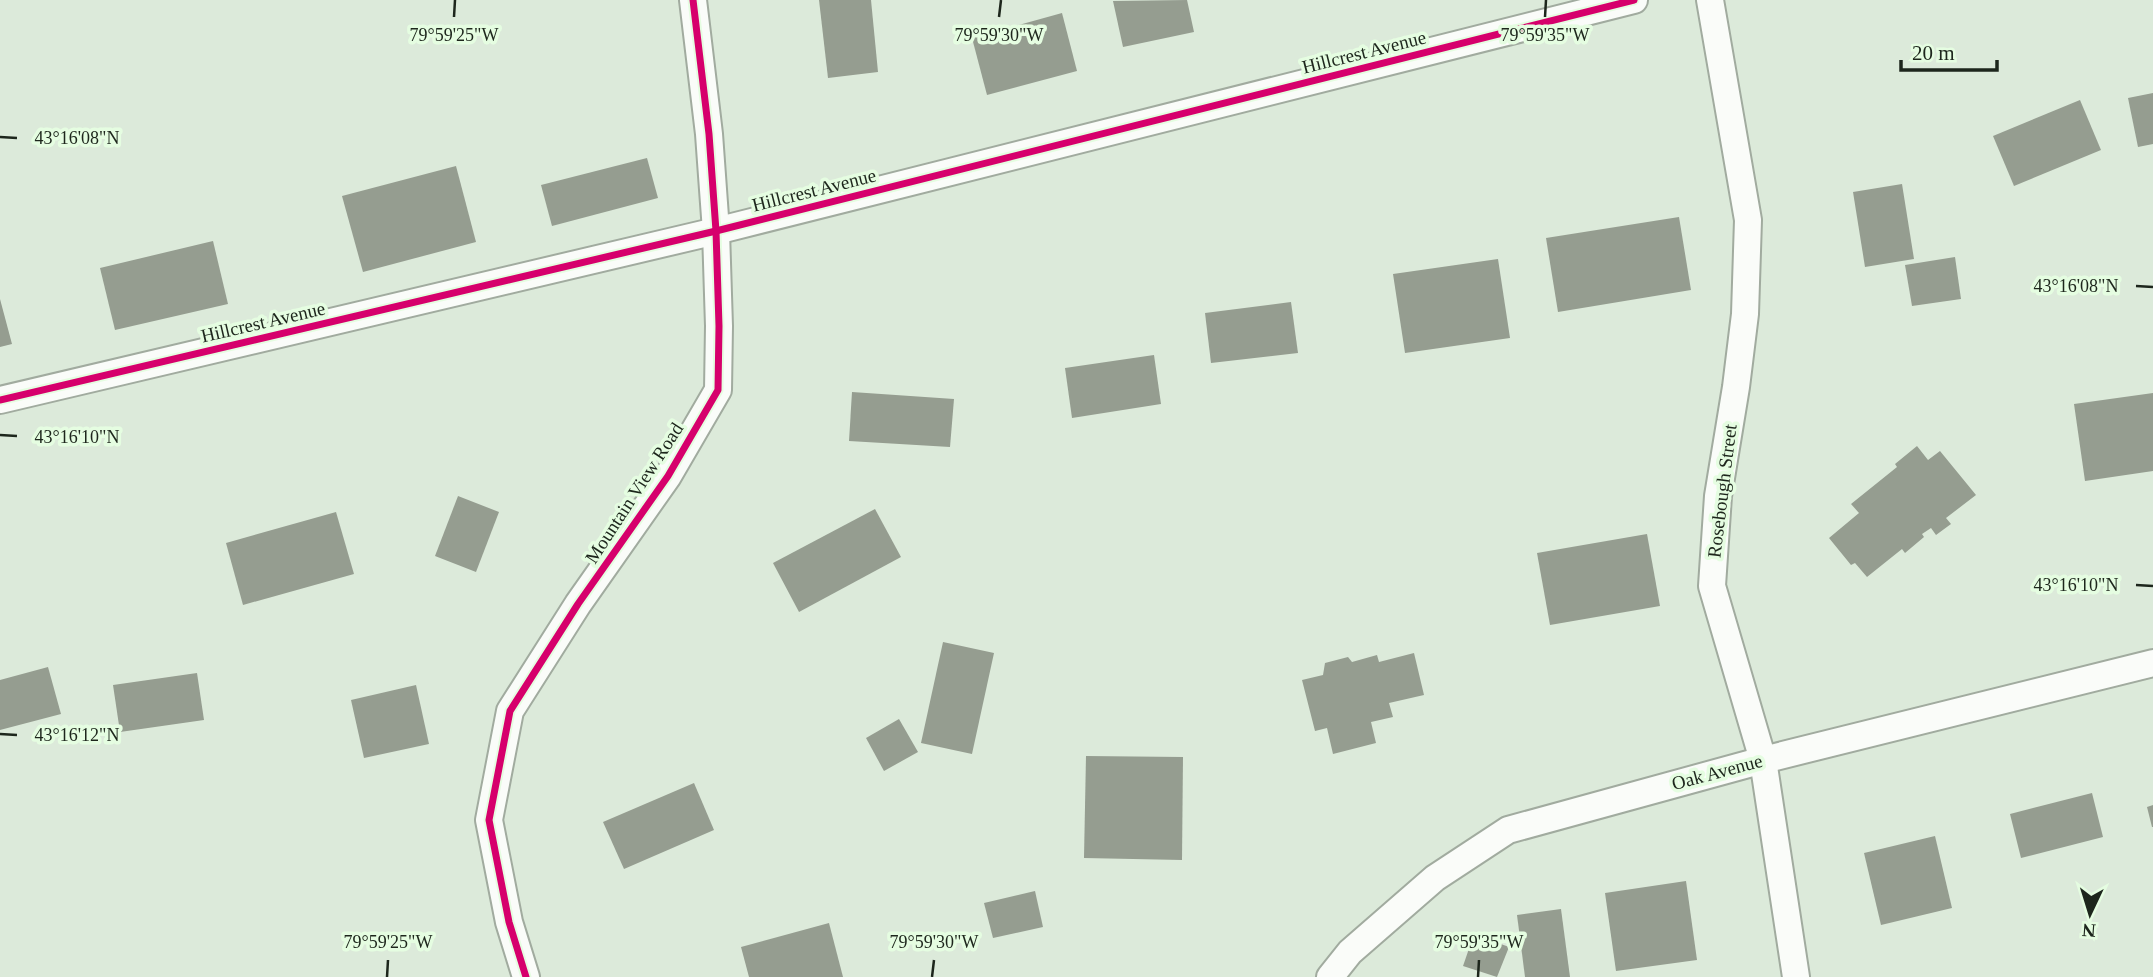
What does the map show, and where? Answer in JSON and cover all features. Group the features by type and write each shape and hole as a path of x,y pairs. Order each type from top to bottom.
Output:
{"street":[{"name":"Mountain View Road","path":"526,977 509,922 489,820 510,711 578,604 668,476 718,390 716,231 709,134 692,0"},
{"name":"Hillcrest Avenue","path":"0,400 716,231 1634,0"},
{"name":"Rosebough Street","path":"1710,0 1748,220 1745,314 1718,496 1712,586 1763,760 1796,977"},
{"name":"Oak Avenue","path":"1330,977 1350,952 1435,878 1508,830 1763,760 2153,663"}],"building":[{"path":"819,0 871,0 878,72 828,78"},
{"path":"1187,0 1194,32 1123,47 1113,1"},
{"path":"1062,13 1077,71 987,95 972,38"},
{"path":"2153,93 2153,144 2138,147 2128,98"},
{"path":"2080,100 2101,150 2014,186 1993,136"},
{"path":"647,158 658,198 552,226 541,185"},
{"path":"456,166 476,242 363,272 342,196"},
{"path":"1902,184 1914,259 1865,267 1853,192"},
{"path":"1679,217 1691,290 1558,312 1546,238"},
{"path":"213,241 228,304 115,330 100,268"},
{"path":"1955,257 1961,299 1912,306 1905,265"},
{"path":"1498,259 1510,338 1405,353 1393,274"},
{"path":"0,299 12,344 0,347"},
{"path":"1291,302 1298,353 1211,363 1205,313"},
{"path":"1154,355 1161,404 1072,418 1065,368"},
{"path":"852,392 954,399 950,447 849,441"},
{"path":"2153,393 2153,471 2085,481 2074,404"},
{"path":"1917,446 1928,460 1940,451 1976,495 1946,518 1951,524 1936,535 1931,528 1905,553 1902,549 1867,577 1855,563 1851,565 1829,538 1859,513 1851,504 1897,467 1895,464"},
{"path":"458,496 499,512 476,572 435,556"},
{"path":"875,509 901,557 799,612 773,563"},
{"path":"336,512 354,574 243,605 226,543"},
{"path":"1647,534 1660,606 1550,625 1537,553"},
{"path":"943,642 994,653 972,754 921,743"},
{"path":"1414,653 1424,695 1389,703 1393,717 1371,722 1376,743 1333,754 1327,728 1315,731 1302,680 1323,675 1325,663 1348,657 1352,662 1377,655 1379,662"},
{"path":"48,667 61,714 0,730 0,680"},
{"path":"197,673 204,720 120,732 113,685"},
{"path":"416,685 429,744 364,758 351,700"},
{"path":"899,719 918,752 884,771 866,738"},
{"path":"1086,756 1183,757 1182,860 1084,858"},
{"path":"694,783 714,830 624,869 603,822"},
{"path":"2092,793 2103,837 2021,858 2010,814"},
{"path":"2153,805 2153,827 2152,827 2147,807"},
{"path":"1935,836 1952,908 1881,925 1864,853"},
{"path":"1686,881 1697,960 1616,971 1605,893"},
{"path":"1035,891 1043,927 993,938 984,903"},
{"path":"1561,909 1570,977 1525,977 1517,915"},
{"path":"829,923 843,977 749,977 741,947"},
{"path":"1474,934 1509,947 1497,977 1463,966"}],"cycle path":[{"path":"526,977 509,922 489,820 510,711 578,604 668,476 718,390 716,231 709,134 693,0"},
{"path":"0,400 716,231 1634,0"}]}
